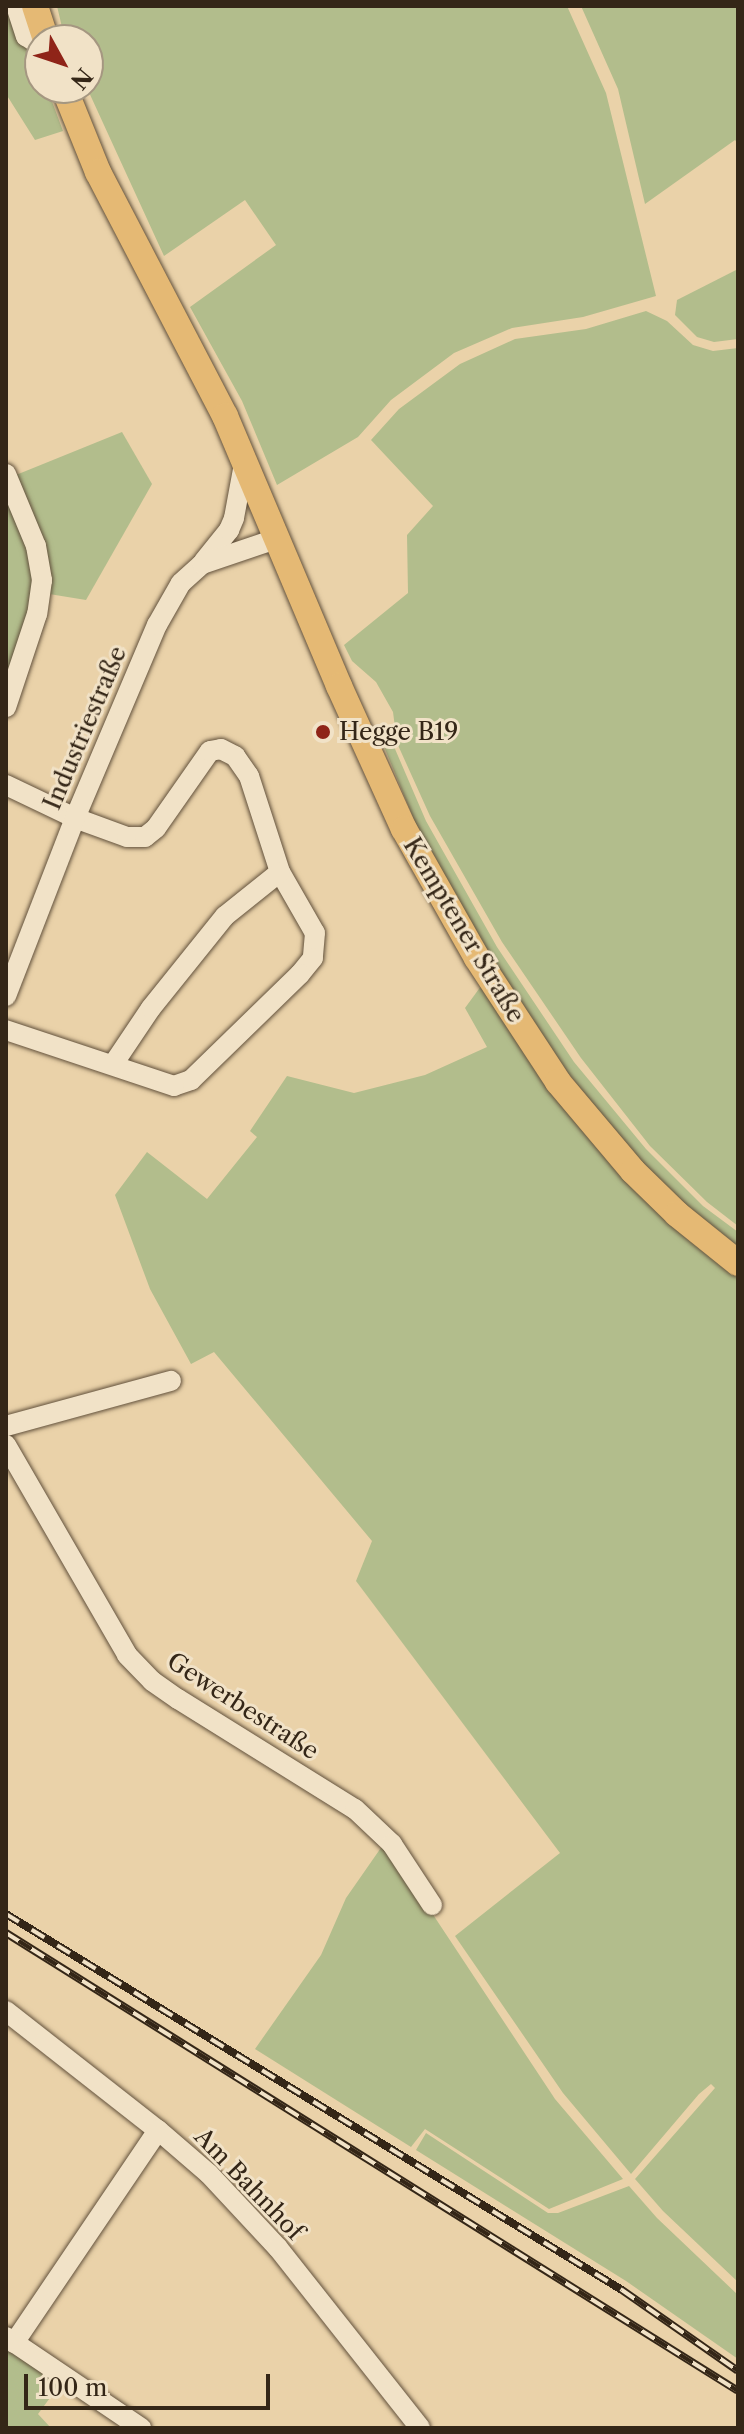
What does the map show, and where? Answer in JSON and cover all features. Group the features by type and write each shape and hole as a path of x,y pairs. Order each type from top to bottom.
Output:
{"main road":[{"name":"Kemptener Straße","path":"70,104 98,172 225,416 404,829 477,958 558,1082 633,1171 677,1214 738,1263"}],"street":[{"path":"16,6 24,30"},
{"path":"202,564 229,530 241,491 244,464"},
{"path":"6,474 36,546 42,580 37,614 6,707"},
{"name":"Industriestraße","path":"6,996 75,818 157,625 181,583 202,564 276,539"},
{"path":"6,785 75,818 127,837 145,837 156,828 210,751 221,749 235,756 249,776 280,872 315,933 313,958 300,974 191,1080 174,1086 114,1063 6,1030"},
{"path":"114,1063 151,1008 225,916 280,872"},
{"path":"6,1426 171,1381"},
{"name":"Gewerbestraße","path":"6,1445 127,1655 178,1699 355,1809 392,1844 432,1905"},
{"name":"Am Bahnhof","path":"6,2011 209,2174 278,2248 420,2428"},
{"path":"141,2428 10,2340 158,2130"}],"green space":[{"path":"6,6 24,38 24,104 53,104 63,131 35,140 6,94"},
{"path":"57,6 567,6 606,93 656,296 583,317 512,328 454,353 391,400 358,437 277,485 242,401 190,307 276,245 245,200 164,256 94,104 104,104 104,24 61,24"},
{"path":"581,6 738,6 738,144 735,140 645,204 618,89"},
{"path":"738,269 738,339 714,342 697,337 675,315 677,300"},
{"path":"646,311 667,321 693,345 713,351 738,348 738,1226 707,1202 650,1146 581,1058 502,942 430,816 397,743 393,712 376,682 352,661 344,645 408,593 407,535 433,506 371,440 399,409 460,364 515,339 586,329"},
{"path":"122,432 152,484 86,600 43,593 11,477"},
{"path":"6,486 38,579 6,695"},
{"path":"386,728 426,821 497,947 574,1062 646,1149 703,1206 738,1232 738,1252 640,1163 568,1073 486,952 415,822 378,732"},
{"path":"484,982 738,1272 738,2282 663,2211 635,2179 715,2088 711,2084 699,2094 631,2174 563,2093 455,1936 560,1853 356,1581 372,1541 214,1352 191,1364 150,1289 115,1195 147,1152 207,1199 257,1137 250,1131 287,1076 354,1093 425,1075 487,1047 465,1008"},
{"path":"385,1842 555,2099 623,2179 549,2209 425,2129 411,2147 255,2049 321,1955 346,1898"},
{"path":"426,2133 548,2213 558,2213 629,2186 657,2218 738,2295 738,2359 626,2281 416,2150"},
{"path":"6,2344 61,2383 38,2414 51,2428 6,2428"}],"railway":[{"path":"6,1914 622,2290 738,2371"},
{"path":"6,1933 738,2391"}],"place":[{"name":"Hegge B19","path":"323,732"}]}
